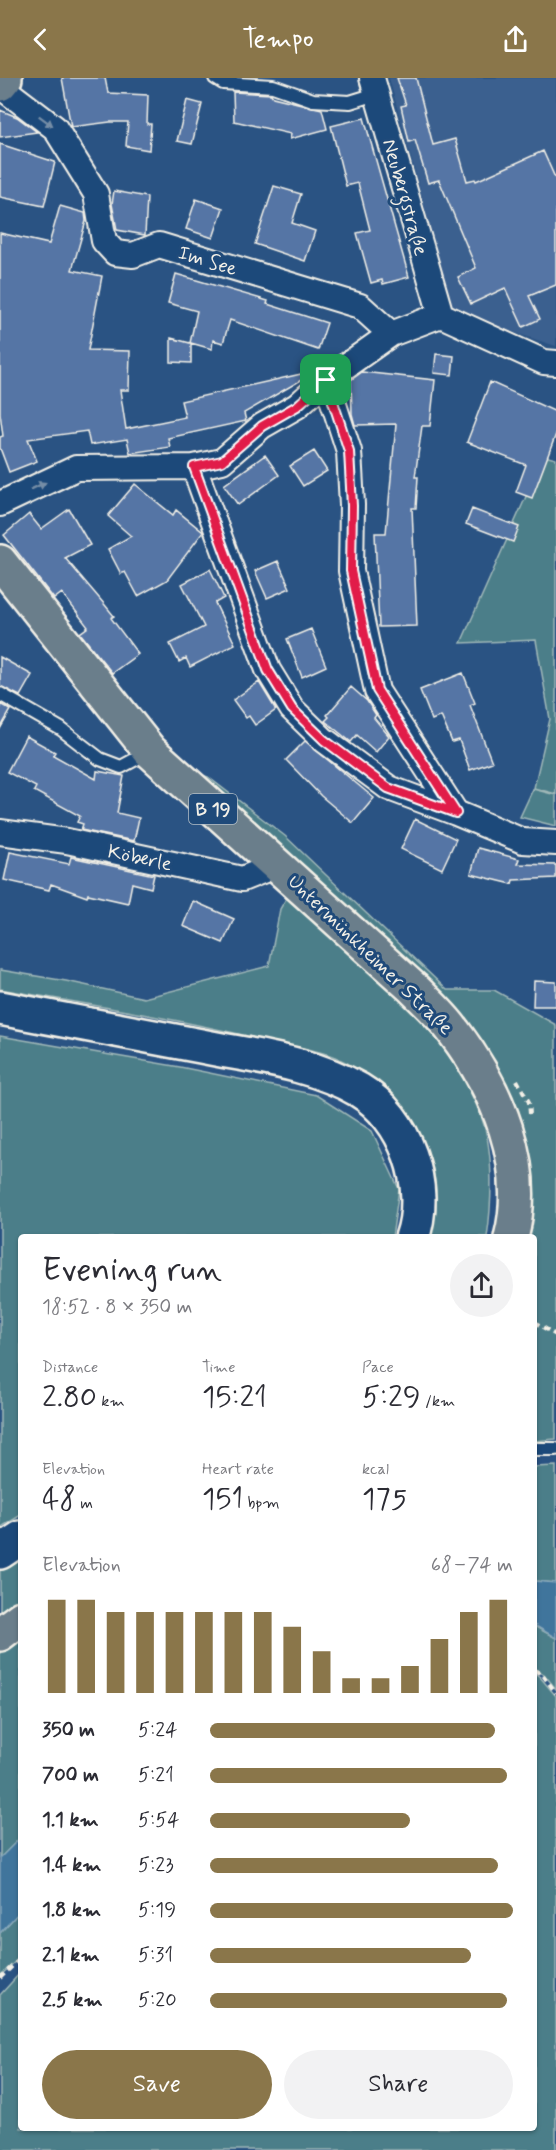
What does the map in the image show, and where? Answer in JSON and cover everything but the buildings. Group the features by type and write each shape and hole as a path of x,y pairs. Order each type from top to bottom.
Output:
{"main road":[{"path":"0,85 5,78"},
{"name":"Untermünkheimer Straße","path":"0,562 150,752 413,988 454,1031 495,1101 508,1133 516,1171 516,1201 512,1234"},
{"path":"0,1008 300,1065 360,1091 381,1108 394,1125 412,1159 418,1186 418,1204 413,1234"},
{"path":"0,1552 18,1540"},
{"path":"0,1634 18,1620"}],"street":[{"name":"Im See","path":"0,85 56,128 96,194 104,241 115,253 133,255 159,245 360,306 391,334"},
{"name":"Neubergstraße","path":"374,86 441,315"},
{"path":"0,504 76,468 194,467 222,461 262,426 297,406 326,380 391,334 441,315 544,362 556,363"},
{"path":"326,380 349,451 352,506 351,571 377,690 456,813"},
{"path":"194,467 268,670 292,709 324,740 388,788 523,841 556,843"},
{"name":"Köberle","path":"0,831 67,841 242,879 277,865"}],"lane":[{"path":"215,78 223,83 273,86 313,99 350,102 374,86"},
{"path":"0,694 62,729 100,759 121,767 150,752"},
{"path":"537,1449 556,1449"}],"path":[{"path":"537,1324 556,1335"},
{"path":"537,1672 543,1675 556,1693"},
{"path":"0,1978 18,1961"}],"shaded area":[{"path":"389,78 556,78 556,346 454,313"},
{"path":"537,1581 556,1583 556,1638 537,1627"},
{"path":"18,1840 18,1913 0,1933 0,1858"}],"green space":[{"path":"544,456 556,459 556,794 534,788 550,719 536,640 461,643"},
{"path":"199,774 208,777 285,836 447,990 494,990 556,1025 556,1439 537,1441 537,1234 526,1234 520,1126"},
{"path":"533,789 556,795 556,826 520,817"},
{"path":"287,897 344,945 399,996 447,1053 467,1085 486,1132 491,1193 487,1234 431,1234 436,1209 435,1182 429,1155 417,1130 402,1108 382,1087 360,1070 335,1057 195,1024 0,989 0,970 144,998 269,966 280,909"},
{"path":"0,1036 180,1067 316,1095 372,1131 399,1189 392,1234 18,1234 18,1517 0,1528"},
{"path":"556,1466 556,1583 537,1581 537,1467"},
{"path":"18,1551 18,1599 0,1611 0,1563"},
{"path":"537,1628 556,1638 556,1689 544,1674 537,1670"},
{"path":"18,1638 18,1840 0,1858 0,1651"},
{"path":"537,1675 556,1696 556,2150 0,2150 0,1995 18,1975 18,2131 537,2131"},
{"path":"18,1913 18,1959 0,1976 0,1933"}],"route":[{"path":"326,380 349,451 352,506 351,571 377,690 456,813 388,788 324,740 292,709 268,670 194,467 222,461 262,426 297,406 326,380"}]}
